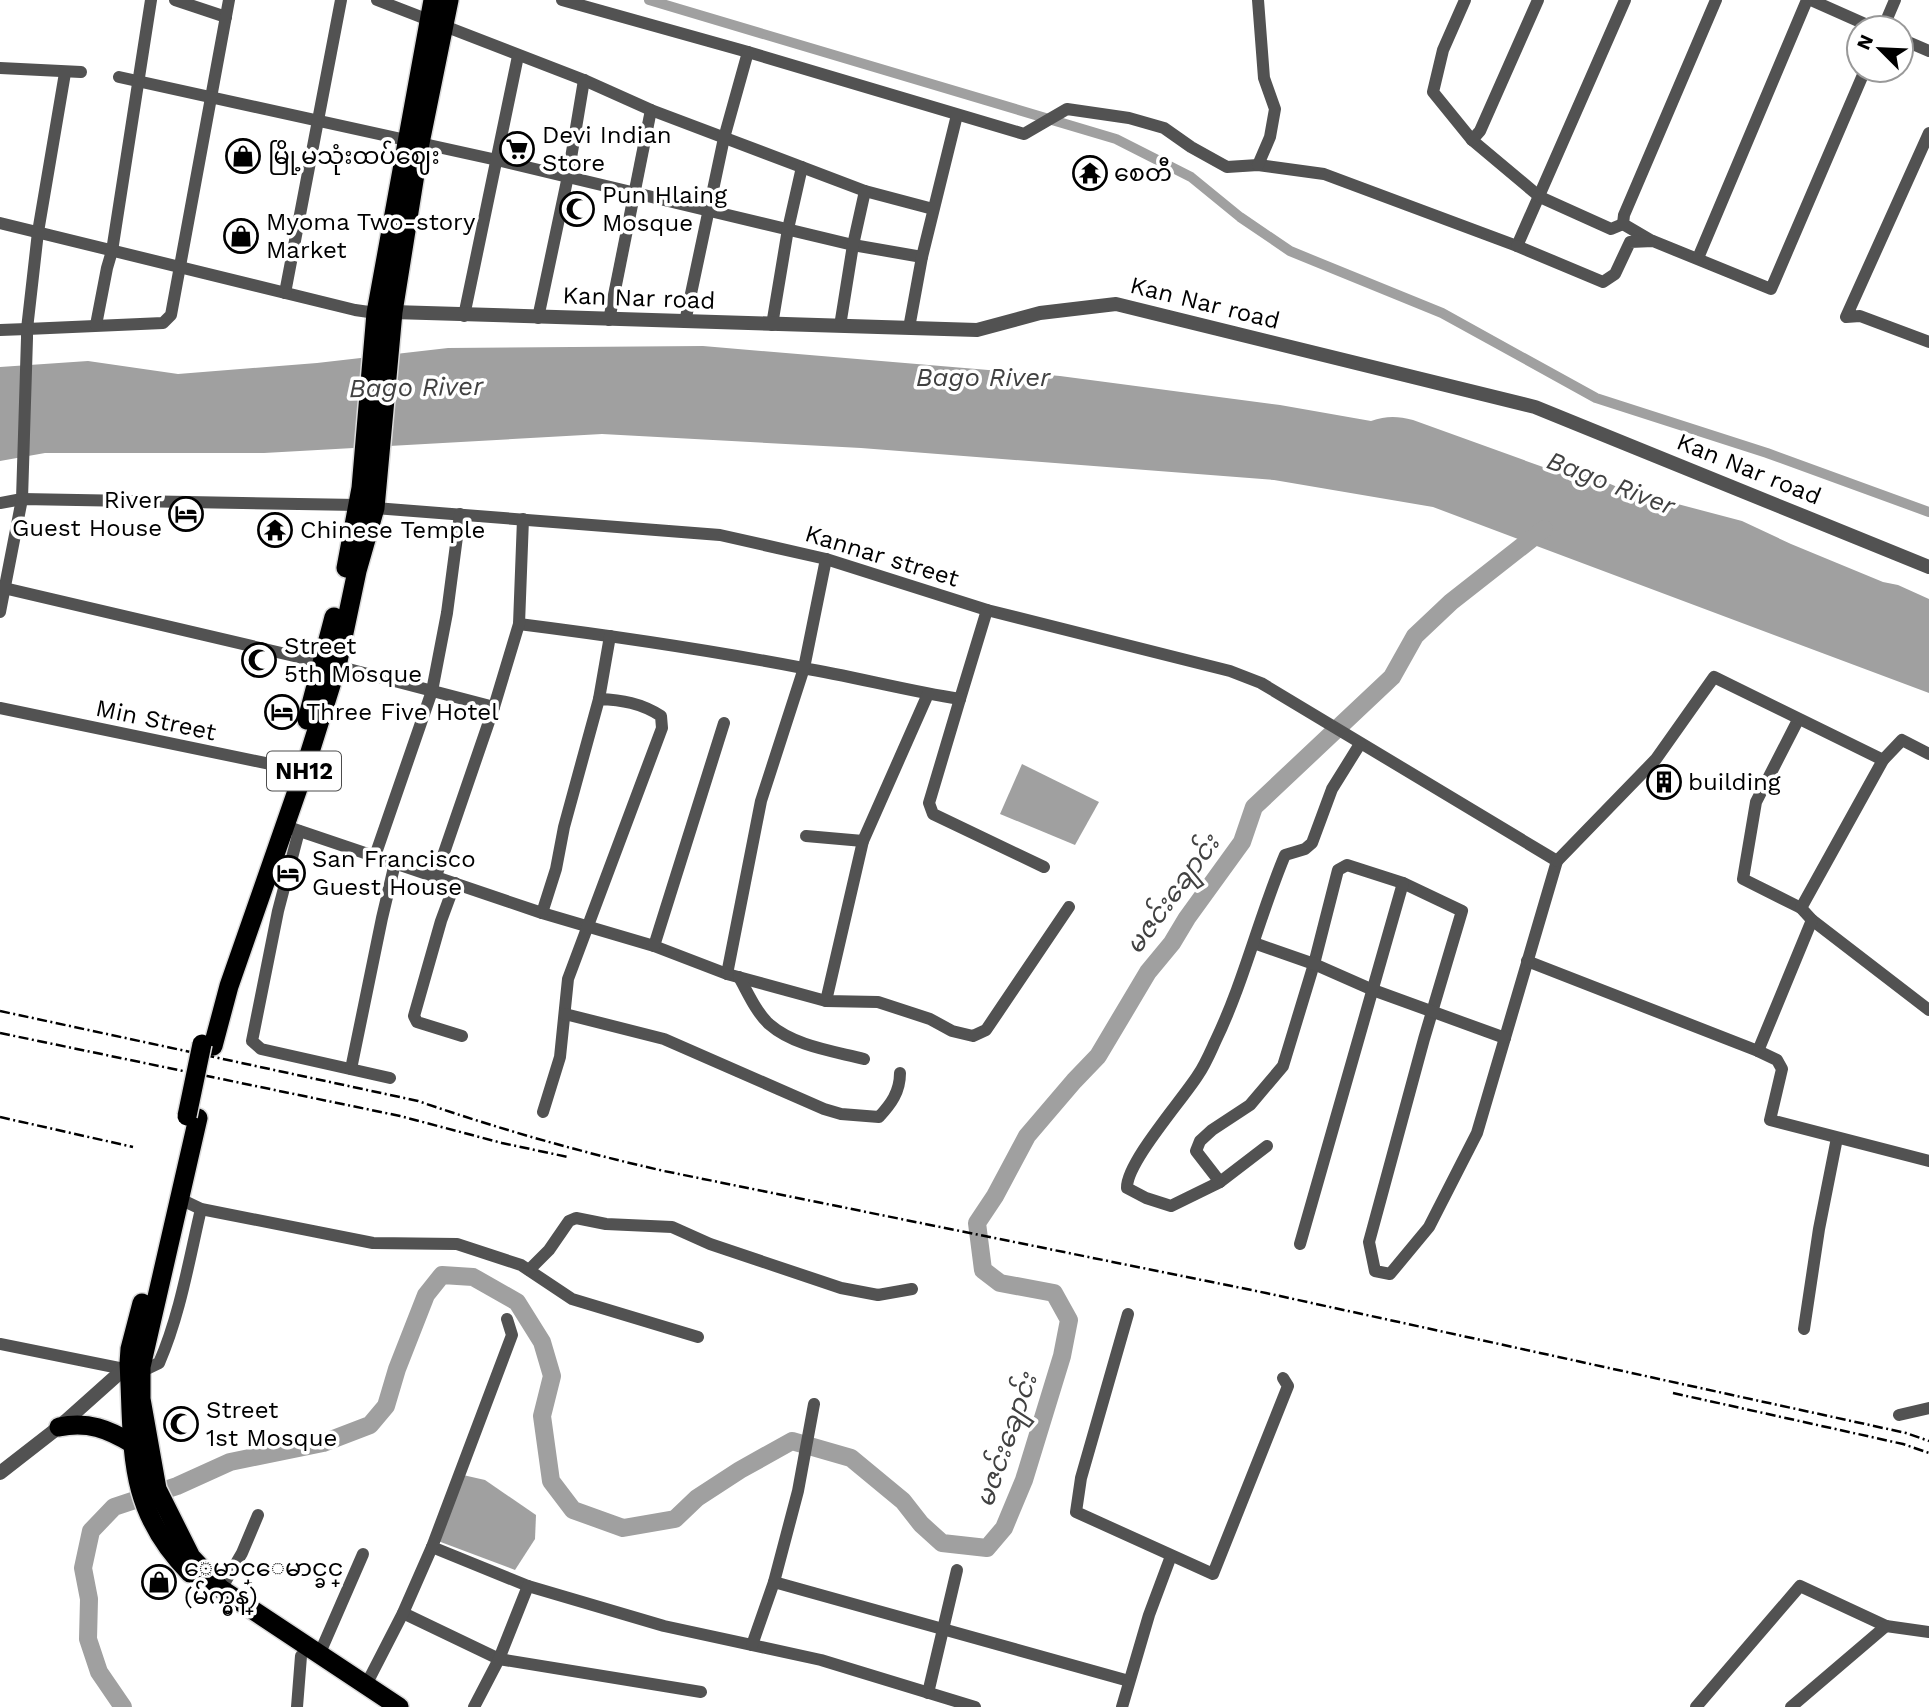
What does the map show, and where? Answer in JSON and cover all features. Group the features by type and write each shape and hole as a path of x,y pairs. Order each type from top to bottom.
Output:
{"highway":[{"name":"NH12","path":"433,0 437,24"},
{"name":"NH12","path":"149,1492 141,1399 130,1349 192,1117 208,1045 216,985 298,770 356,571 368,498 384,318 437,24 449,0"},
{"name":"NH12","path":"208,1045 292,829 298,770"},
{"name":"NH12","path":"192,1117 180,1199 133,1367 133,1444 149,1492 180,1563 215,1598 310,1656 366,1685 399,1707"},
{"path":"59,1427 88,1424 103,1428 133,1444"},
{"name":"NH12","path":"163,1525 221,1590 379,1707"}],"street":[{"path":"96,326 112,251 151,0"},
{"path":"175,0 226,17"},
{"path":"0,330 163,323 171,315 229,0"},
{"path":"285,293 341,0"},
{"path":"377,0 584,80 723,138 865,191 933,209"},
{"path":"562,0 1024,134 1067,109 1129,118 1164,128 1227,167 1258,164 1324,174 1517,246 1603,282 1615,274 1630,242 1653,241"},
{"path":"1258,0 1264,78 1275,109 1270,137 1258,164"},
{"path":"1465,0 1443,50 1433,92 1472,140 1540,197 1611,229 1623,224"},
{"path":"1472,140 1480,131 1538,0"},
{"path":"1517,246 1625,0"},
{"path":"1623,224 1624,215 1716,0"},
{"path":"1698,258 1809,0 1845,16"},
{"path":"685,322 723,138 748,52"},
{"path":"464,316 518,56"},
{"path":"0,68 81,72"},
{"path":"0,612 22,499 27,329 38,232 65,73"},
{"path":"119,77 568,176 853,245 922,257"},
{"path":"538,318 568,176 584,80"},
{"path":"1623,224 1653,241 1771,289 1859,84"},
{"path":"608,320 651,110"},
{"path":"909,328 922,257 957,115"},
{"path":"1928,338 1860,316 1846,317 1929,133"},
{"path":"772,325 788,229 802,167"},
{"path":"840,326 865,191"},
{"path":"0,223 384,318"},
{"name":"Kan Nar road","path":"384,318 464,316 976,330 1040,313 1116,304 1535,407 1929,567"},
{"name":"Kannar street","path":"0,503 22,499 368,498 460,514 720,535 826,559 987,610 1230,671 1261,683 1557,861"},
{"path":"375,856 432,691 447,613 460,514"},
{"path":"436,876 494,707 519,624 523,519"},
{"path":"826,559 804,668 761,801 733,976 770,1025 794,1039 818,1048 864,1059"},
{"path":"3,587 494,707"},
{"path":"987,610 929,803 933,814 1044,867"},
{"path":"519,624 804,668 960,699"},
{"path":"542,913 556,869 564,827 599,699 610,636"},
{"path":"1220,1182 1196,1151 1200,1141 1212,1129 1250,1105 1283,1066 1314,964 1338,870 1347,865 1404,883 1462,911 1369,1242 1375,1271 1390,1275 1429,1227 1476,1133 1557,861 1656,759 1714,677 1883,760"},
{"path":"826,1000 863,841 928,694"},
{"path":"543,1112 560,1057 568,979 662,728 661,716 646,706 622,700 599,699"},
{"name":"Min Street","path":"0,708 298,770"},
{"path":"1798,720 1756,802 1743,878 1801,908 1812,920 1929,1010"},
{"path":"654,946 724,723"},
{"path":"1801,908 1883,760 1902,740 1929,754"},
{"path":"1267,1146 1220,1182 1171,1206 1127,1188 1127,1180 1150,1141 1200,1073 1224,1024 1285,855 1306,849 1312,843 1332,789 1356,741"},
{"path":"390,1078 261,1049 251,1041 292,829 542,913 654,946 733,976 826,1000 877,1002 930,1019 952,1031 973,1036 986,1030 1069,907"},
{"path":"806,836 863,841"},
{"path":"351,1069 396,863"},
{"path":"455,883 441,921 414,1016 417,1022 462,1036"},
{"path":"1300,1244 1404,883"},
{"path":"1758,1051 1812,920"},
{"path":"1254,943 1505,1038"},
{"path":"1527,961 1777,1060 1782,1069 1770,1120 1929,1161"},
{"path":"565,1014 664,1039 722,1063 771,1088 841,1114 878,1117 892,1104 900,1084 900,1073"},
{"path":"1804,1329 1819,1229 1837,1138"},
{"path":"180,1199 201,1209 373,1243 457,1244 503,1258 529,1270 572,1298 698,1337"},
{"path":"0,1344 133,1367 159,1363 183,1288 201,1209"},
{"path":"529,1270 549,1250 569,1221 576,1218 607,1224 672,1227 710,1244 841,1288 878,1295 912,1289"},
{"path":"1128,1314 1081,1478 1076,1512 1213,1574 1288,1386 1283,1378"},
{"path":"366,1685 403,1613 432,1547 512,1335 507,1319"},
{"path":"0,1473 133,1367"},
{"path":"752,1645 774,1581 798,1491 814,1404"},
{"path":"1899,1415 1929,1408"},
{"path":"221,1590 242,1553 258,1515"},
{"path":"432,1547 527,1586 663,1626 821,1660 975,1707"},
{"path":"297,1707 310,1656 363,1554"},
{"path":"1122,1707 1149,1615 1171,1556"},
{"path":"928,1693 957,1570"},
{"path":"774,1581 1129,1681"},
{"path":"474,1707 499,1658 527,1586"},
{"path":"1696,1707 1800,1586 1886,1626 1929,1632"},
{"path":"403,1613 499,1658 701,1692"},
{"path":"1791,1707 1886,1626"}],"water":[{"name":"Bago River","path":"703,346 1060,376 1280,405 1371,421 1392,417 1413,420 1543,467 1589,475 1641,497 1742,521 1791,544 1929,599 1929,693 1433,507 1274,480 861,448 602,434 264,453 45,453 0,461 0,367 88,361 178,374 317,363 448,348"},
{"path":"1022,764 1099,802 1075,845 1000,814"},
{"path":"463,1475 485,1480 536,1515 535,1539 515,1570 438,1541"}],"waterway":[{"path":"649,0 1116,139 1191,177 1240,217 1290,251 1442,313 1596,398 1767,453 1929,512"},
{"name":"မဇင်းချောင်း","path":"123,1707 99,1672 88,1639 89,1599 83,1568 91,1531 114,1507 177,1486 230,1462 323,1443 370,1425 386,1406 397,1369 426,1295 442,1275 473,1277 517,1302 542,1342 552,1376 542,1416 551,1481 573,1510 623,1528 675,1519 697,1498 792,1441 851,1458 903,1501 921,1524 942,1543 987,1548 1004,1528 1024,1480 1062,1356 1069,1320 1054,1293 1000,1283 983,1270 977,1223 995,1196 1027,1136 1098,1056 1148,972 1172,943 1242,842 1254,807 1392,677 1415,636 1451,602 1544,529"}],"railway":[{"path":"0,1011 418,1101 540,1139 664,1171 1266,1293 1906,1433 1929,1441"},
{"path":"0,1033 400,1116 568,1157"},
{"path":"0,1117 133,1147"},
{"path":"1673,1393 1903,1444 1929,1453"}],"place":[{"name":"Devi Indian Store","path":"517,149"},
{"name":"မြို့မသုံးထပ်ဈေး","path":"243,156"},
{"name":"စေတီ","path":"1090,173"},
{"name":"Pun Hlaing Mosque","path":"577,209"},
{"name":"Myoma Two-story Market","path":"241,236"},
{"name":"River Guest House","path":"186,514"},
{"name":"Chinese Temple","path":"275,530"},
{"name":"Street 5th Mosque","path":"259,660"},
{"name":"Three Five Hotel","path":"282,712"},
{"name":"building","path":"1664,782"},
{"name":"San Francisco Guest House","path":"288,873"},
{"name":"Street 1st Mosque","path":"181,1424"},
{"name":"ေမာင္ေမာင္ခင္ (မ်က္မွန္)","path":"159,1582"}]}
